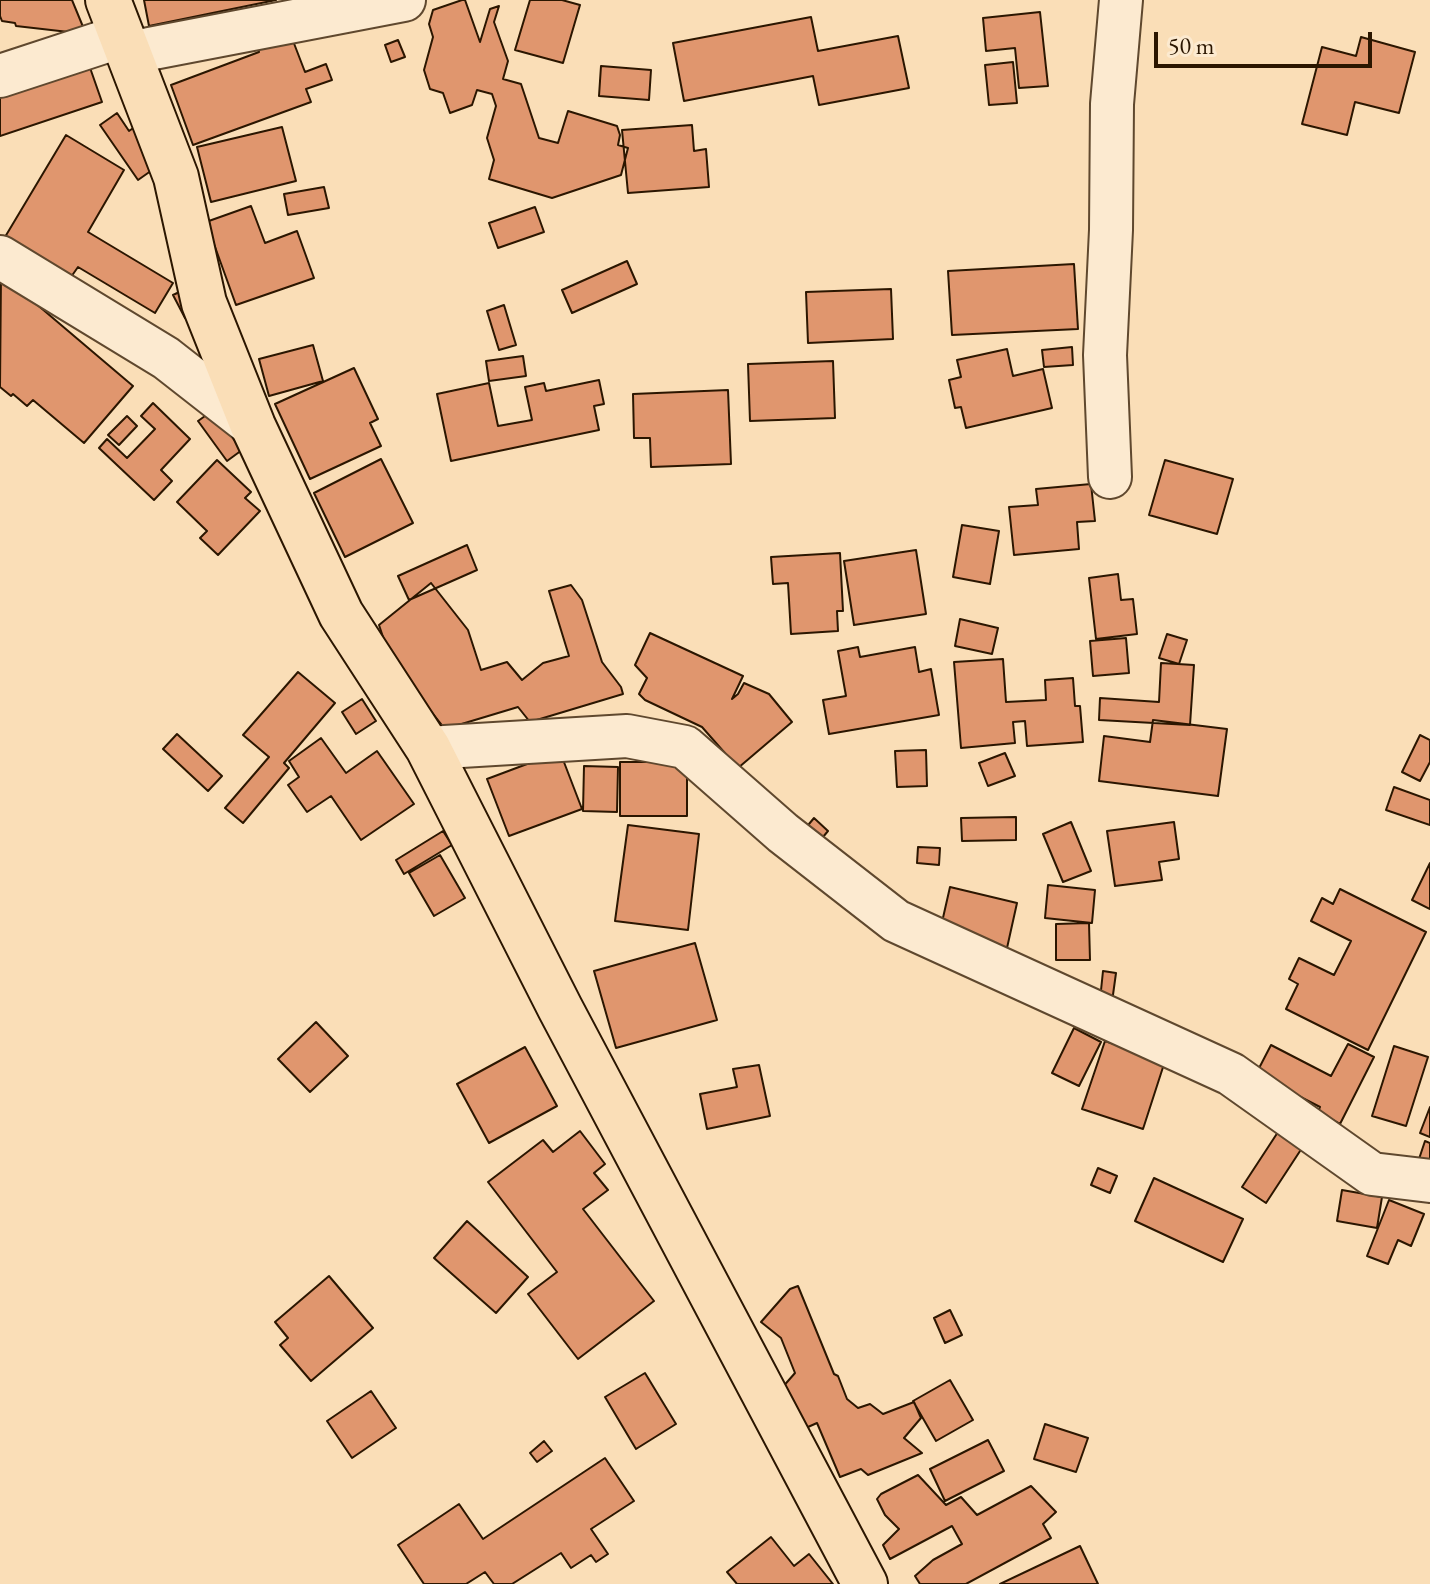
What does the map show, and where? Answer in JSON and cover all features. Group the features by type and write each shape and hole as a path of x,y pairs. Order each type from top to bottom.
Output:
{"main road":[{"path":"119,30 176,177 204,303 253,426 341,614 428,748 560,1008 865,1584"}],"street":[{"path":"0,76 119,30 404,0"},
{"path":"1110,477 1105,355 1111,230 1112,104 1121,0"},
{"path":"0,257 166,358 253,426"},
{"path":"428,748 627,736 685,747 783,833 896,921 1231,1074 1372,1174 1430,1181"}],"building":[{"path":"0,0 72,0 86,34 16,26 15,23 2,21"},
{"path":"144,0 276,0 149,26"},
{"path":"465,0 480,42 490,9 499,6 494,22 508,61 503,79 521,84 539,138 558,143 568,111 617,126 620,135 618,145 628,148 621,175 552,198 489,179 494,160 487,138 496,106 492,94 477,90 472,105 450,113 443,93 430,89 424,70 433,37 429,24 433,10"},
{"path":"530,0 562,0 580,5 563,63 515,50"},
{"path":"1040,12 1048,86 1019,88 1015,48 986,51 983,18"},
{"path":"811,17 818,51 898,36 909,88 819,105 813,76 684,101 673,43"},
{"path":"290,33 305,72 326,64 332,80 306,89 311,102 193,145 171,85 259,52 256,45"},
{"path":"1361,37 1415,52 1399,113 1355,102 1347,135 1302,124 1322,47 1356,56"},
{"path":"398,40 405,57 391,62 385,45"},
{"path":"88,62 102,102 0,136 0,91"},
{"path":"1013,62 1017,103 989,105 985,65"},
{"path":"601,66 651,70 649,100 599,96"},
{"path":"117,113 129,131 139,124 165,161 138,180 100,125"},
{"path":"692,125 694,151 706,149 709,187 628,193 622,130"},
{"path":"282,127 296,181 211,202 197,147"},
{"path":"66,135 124,170 88,232 173,283 155,313 78,267 71,277 5,237"},
{"path":"324,187 329,208 288,215 284,194"},
{"path":"251,206 265,243 297,231 314,278 236,305 206,222"},
{"path":"535,207 544,232 498,248 489,223"},
{"path":"627,261 637,284 572,313 562,290"},
{"path":"1074,264 1078,329 952,335 948,271"},
{"path":"1,274 133,386 84,443 33,400 27,406 0,387"},
{"path":"192,286 203,308 185,318 173,295"},
{"path":"891,289 893,339 808,343 806,292"},
{"path":"504,305 516,345 499,350 487,311"},
{"path":"313,345 323,381 269,396 259,359"},
{"path":"1072,347 1073,365 1044,367 1042,350"},
{"path":"1007,349 1013,376 1043,369 1052,408 966,428 961,407 955,408 949,380 961,377 957,360"},
{"path":"523,356 526,376 489,381 486,361"},
{"path":"833,361 835,418 750,421 748,364"},
{"path":"354,368 378,419 370,423 381,446 310,479 275,404"},
{"path":"599,380 604,404 594,406 599,430 451,461 437,394 489,383 498,426 532,420 525,387 544,383 546,391"},
{"path":"728,390 731,464 651,467 650,438 634,438 633,394"},
{"path":"153,403 190,439 161,470 172,481 154,500 99,448 107,439 127,458 155,429 141,416"},
{"path":"212,411 242,450 227,461 198,421"},
{"path":"127,416 137,426 119,445 108,435"},
{"path":"381,459 413,523 345,557 314,493"},
{"path":"217,460 251,492 245,498 260,511 218,555 200,538 207,531 177,502"},
{"path":"1165,460 1233,479 1217,534 1149,515"},
{"path":"1091,484 1095,521 1077,522 1079,549 1014,555 1009,507 1038,505 1036,489"},
{"path":"962,525 999,531 990,584 953,577"},
{"path":"467,545 477,570 409,600 398,576"},
{"path":"916,550 926,614 854,625 844,561"},
{"path":"840,553 843,611 837,611 838,631 791,634 788,583 773,584 771,557"},
{"path":"1118,574 1121,600 1133,599 1137,634 1096,639 1089,578"},
{"path":"431,583 468,630 481,670 507,662 522,680 543,663 569,656 549,591 571,585 582,600 602,662 623,694 530,722 518,707 445,729 391,661 379,625"},
{"path":"960,619 998,628 992,654 955,646"},
{"path":"650,633 743,676 732,699 744,683 769,694 792,722 738,768 702,727 645,700 639,694 647,678 635,665"},
{"path":"1167,634 1187,640 1179,664 1159,658"},
{"path":"1126,638 1129,673 1093,676 1090,641"},
{"path":"858,647 860,657 915,647 919,672 931,669 939,715 829,734 823,700 846,696 838,651"},
{"path":"1003,659 1006,702 1046,700 1045,680 1073,678 1075,706 1080,706 1083,742 1027,746 1025,721 1013,722 1015,743 961,748 954,662"},
{"path":"1161,663 1194,665 1190,725 1099,720 1100,698 1159,702"},
{"path":"298,672 335,703 284,763 289,768 243,823 225,808 269,757 243,735"},
{"path":"362,699 376,721 356,734 342,712"},
{"path":"1153,720 1227,729 1218,796 1099,781 1104,736 1150,742"},
{"path":"177,734 222,776 208,791 163,749"},
{"path":"1420,735 1430,740 1430,762 1420,781 1402,772"},
{"path":"321,738 346,773 377,751 414,804 361,840 331,796 307,812 288,785 299,777 289,761"},
{"path":"557,744 582,809 509,836 487,779 535,761"},
{"path":"926,750 927,786 897,787 895,751"},
{"path":"1005,753 1015,776 988,786 979,763"},
{"path":"620,762 687,762 687,816 620,816"},
{"path":"584,766 618,767 617,812 583,811"},
{"path":"1394,787 1430,800 1430,825 1386,810"},
{"path":"1016,817 1016,840 962,841 961,818"},
{"path":"814,818 828,831 818,843 804,830"},
{"path":"1071,822 1091,871 1063,882 1043,834"},
{"path":"1174,822 1179,859 1159,862 1162,880 1115,886 1107,831"},
{"path":"628,825 699,834 688,930 615,921"},
{"path":"443,831 452,845 404,874 396,860"},
{"path":"918,847 940,848 939,865 917,863"},
{"path":"440,855 465,898 434,916 409,873"},
{"path":"1430,863 1430,909 1412,900"},
{"path":"1048,885 1095,890 1092,923 1045,918"},
{"path":"950,887 1017,903 1007,948 940,931"},
{"path":"1340,889 1426,932 1368,1050 1286,1009 1298,984 1289,979 1299,958 1334,975 1351,941 1311,921 1322,898 1333,904"},
{"path":"1089,923 1090,960 1056,960 1056,924"},
{"path":"695,943 717,1020 616,1048 594,971"},
{"path":"1103,971 1116,973 1112,1002 1100,1000"},
{"path":"316,1022 348,1056 310,1092 278,1059"},
{"path":"1074,1028 1101,1042 1079,1086 1052,1073"},
{"path":"1105,1041 1165,1061 1143,1129 1082,1109"},
{"path":"1348,1044 1374,1057 1340,1124 1318,1112 1320,1107 1256,1074 1271,1045 1331,1076"},
{"path":"1394,1046 1428,1057 1406,1126 1372,1116"},
{"path":"525,1047 557,1106 489,1143 457,1084"},
{"path":"759,1065 770,1116 707,1129 700,1094 737,1087 733,1069"},
{"path":"1430,1107 1430,1137 1420,1133"},
{"path":"580,1131 605,1164 594,1173 608,1190 583,1209 654,1301 578,1359 528,1294 557,1272 488,1182 543,1140 553,1152"},
{"path":"1278,1132 1302,1148 1266,1203 1242,1187"},
{"path":"1425,1141 1430,1143 1430,1163 1419,1159"},
{"path":"1098,1168 1117,1176 1110,1193 1091,1185"},
{"path":"1154,1178 1243,1219 1223,1262 1135,1221"},
{"path":"1342,1190 1382,1197 1377,1228 1337,1221"},
{"path":"1389,1200 1424,1214 1411,1246 1398,1240 1388,1264 1367,1256"},
{"path":"467,1221 528,1277 496,1313 434,1258"},
{"path":"329,1276 373,1328 311,1381 280,1345 288,1338 275,1322"},
{"path":"798,1286 847,1399 858,1408 870,1404 883,1414 914,1402 921,1418 904,1438 922,1453 868,1475 861,1469 840,1477 817,1423 799,1431 781,1389 795,1373 781,1338 761,1322 790,1289"},
{"path":"950,1310 962,1335 945,1343 934,1318"},
{"path":"645,1373 676,1424 636,1449 605,1397"},
{"path":"950,1380 973,1420 936,1441 913,1401"},
{"path":"371,1391 396,1428 352,1458 327,1421"},
{"path":"1045,1424 1088,1438 1076,1472 1034,1459"},
{"path":"988,1440 1004,1471 945,1501 930,1469"},
{"path":"544,1441 552,1451 537,1462 530,1453"},
{"path":"605,1458 634,1501 591,1529 608,1554 596,1562 591,1555 571,1568 561,1553 512,1584 494,1584 485,1572 466,1584 424,1584 398,1545 459,1504 483,1539"},
{"path":"918,1475 946,1505 961,1497 977,1515 1031,1486 1056,1512 1043,1524 1051,1538 966,1584 920,1584 915,1576 933,1560 962,1544 952,1526 890,1559 883,1545 899,1529 885,1515 877,1499"},
{"path":"771,1537 794,1566 809,1554 833,1584 737,1584 727,1572"},
{"path":"1080,1546 1098,1584 1000,1584"}]}
